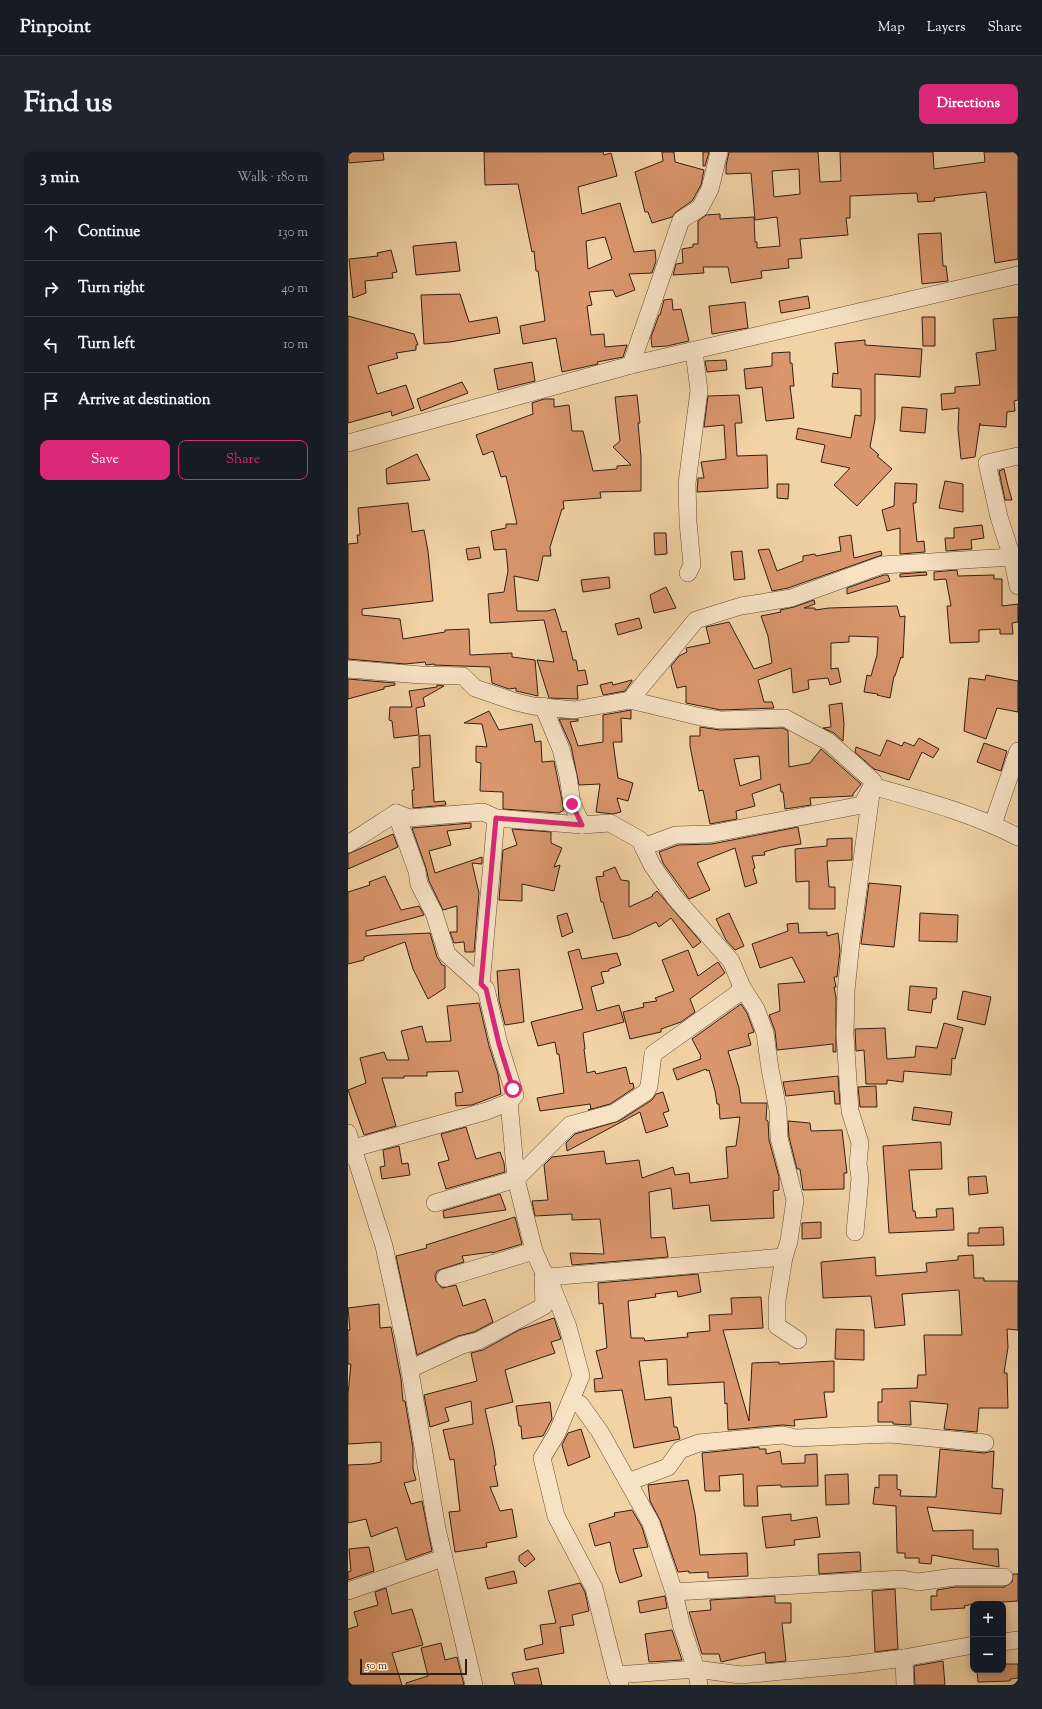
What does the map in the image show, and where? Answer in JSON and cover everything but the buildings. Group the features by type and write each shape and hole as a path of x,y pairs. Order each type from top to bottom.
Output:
{"street":[{"path":"631,365 680,220 700,208 710,189 719,152"},
{"path":"348,443 631,365 1018,275"},
{"path":"688,573 692,565 688,522 687,483 699,391 694,351"},
{"path":"1018,456 987,463 999,517 1012,557 1018,586"},
{"path":"630,700 696,620 741,606 791,598 882,565 1012,557"},
{"path":"348,669 421,675 463,676 475,688 516,702 574,710 630,700 700,718 720,720 785,718 830,742 873,781 851,942 846,991 846,1035 850,1111 860,1143 858,1164 860,1178 855,1232"},
{"path":"543,706 561,749 568,776 572,804 582,825"},
{"path":"993,824 1018,751"},
{"path":"872,786 942,806 993,824 1018,836"},
{"path":"643,847 676,835 710,834 862,805 872,786"},
{"path":"396,813 408,818 483,812 496,818 582,825 610,823 640,840 652,865 675,898 731,961 742,987 756,1009 765,1034 778,1110 779,1138 795,1200 789,1241 784,1257 777,1300 777,1326 798,1340"},
{"path":"348,844 396,813"},
{"path":"396,813 417,872 419,884 434,913 447,954 486,989 499,1044 515,1095 509,1102 487,1111 350,1146 384,1246 410,1369 437,1529 474,1685"},
{"path":"481,984 496,818"},
{"path":"435,1202 516,1179 570,1125 614,1113 646,1092 649,1086 653,1054 737,994 742,987"},
{"path":"509,1102 516,1179 534,1251 568,1327 581,1376 557,1433 542,1458 556,1516 594,1588 618,1680 697,1677 850,1665 904,1658 970,1645"},
{"path":"445,1278 534,1251"},
{"path":"545,1274 784,1257"},
{"path":"410,1369 462,1345 478,1341 544,1306 545,1274"},
{"path":"571,1400 580,1404 600,1432 651,1523 674,1592 681,1624 697,1677"},
{"path":"628,1482 668,1467 680,1450 699,1443 783,1435 796,1438 890,1434 985,1443"},
{"path":"348,1591 443,1558"},
{"path":"674,1592 902,1580 918,1582 954,1577 1004,1577"},
{"path":"1006,1642 1018,1640"},
{"path":"904,1658 905,1685"}],"route":[{"path":"513,1089 499,1044 486,989 481,984 496,818 582,825 572,804"}]}
